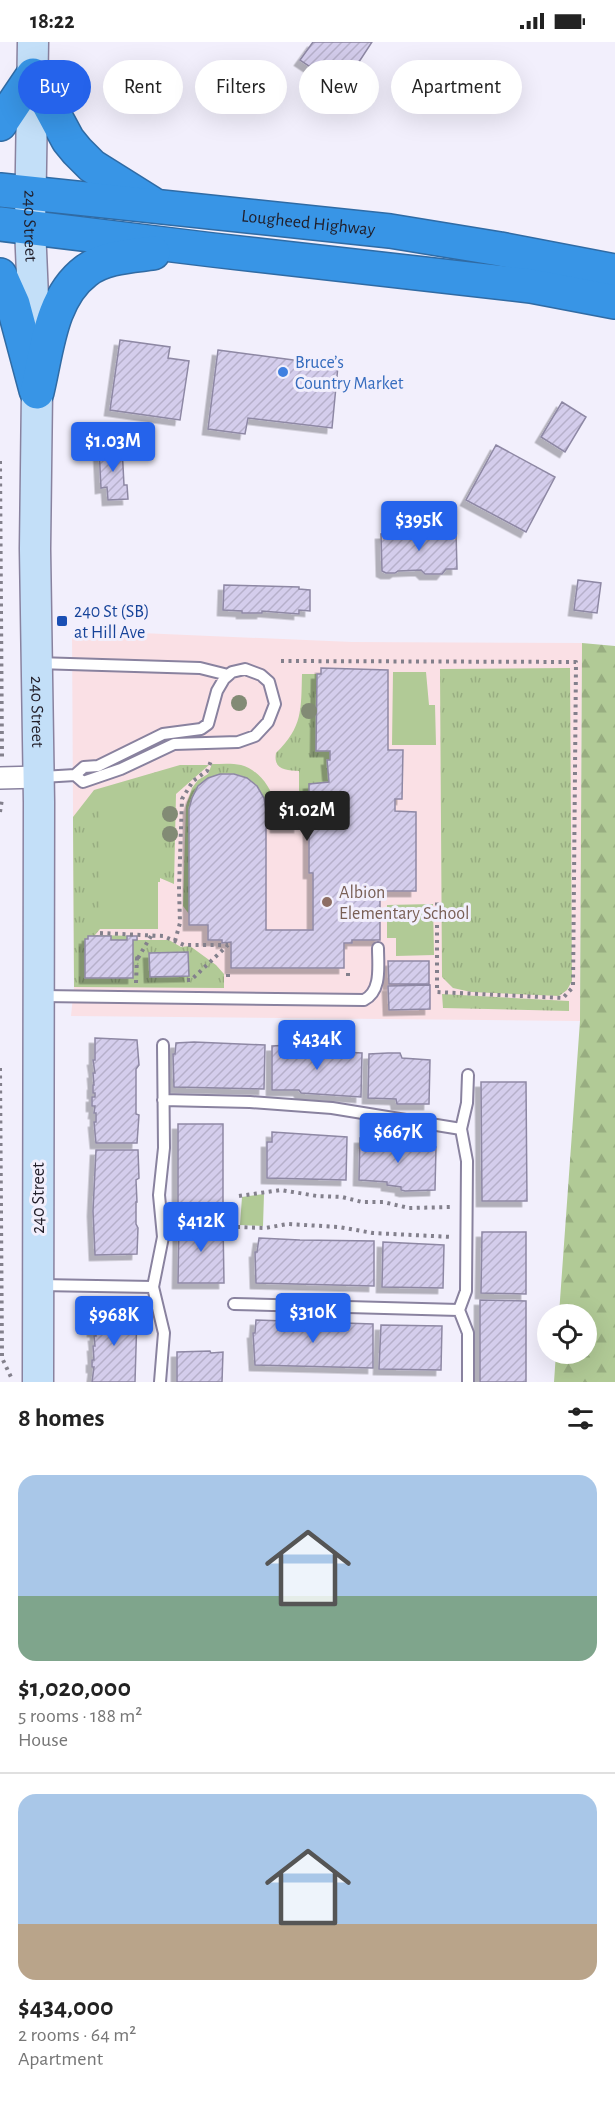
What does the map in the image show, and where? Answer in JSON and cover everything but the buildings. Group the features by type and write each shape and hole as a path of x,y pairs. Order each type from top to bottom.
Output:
{"highway":[{"path":"0,124 18,97"},
{"path":"54,114 68,140 92,166 155,206"},
{"name":"Lougheed Highway","path":"15,192 390,231 615,271"},
{"name":"Lougheed Highway","path":"15,225 531,286 615,302"},
{"path":"37,392 57,309 70,287 87,270 113,259 193,247"},
{"path":"0,275 14,304 37,392"}],"main road":[{"name":"240 Street","path":"33,42 33,60"},
{"name":"240 Street","path":"27,114 15,192 15,225 37,392 34,549 39,777 38,1382"}],"street":[{"path":"0,778 39,777"}],"lane":[{"path":"37,663 200,668 228,675 245,669 261,675 270,682 275,704 273,712 268,722 255,736 238,742 174,744 121,770 83,782 75,775"},
{"path":"39,777 75,775 84,767 98,766 163,734 201,729 208,724 217,691 228,675"},
{"path":"38,996 364,1000 371,996 376,987 378,948"},
{"path":"160,1382 164,1332 153,1287 163,1237 159,1194 164,1148 163,1046"},
{"path":"468,1075 467,1103 461,1129 467,1161 466,1291 459,1310 468,1332 468,1382"},
{"path":"163,1100 250,1102 332,1108 461,1129"},
{"path":"38,1285 153,1287"},
{"path":"234,1304 459,1310"}],"path":[{"path":"0,461 2,739"},
{"path":"281,661 576,662 573,987 563,998 437,992 437,900"},
{"path":"175,941 180,923 178,888 182,800 194,781 207,771 211,761"},
{"path":"100,933 163,936 184,945 228,945 191,980 181,981"},
{"path":"127,983 138,983 140,958 151,936"},
{"path":"0,1068 2,1358 11,1374 11,1382"},
{"path":"239,1196 281,1190 317,1196 342,1197 362,1202 383,1202 409,1208 457,1207"},
{"path":"237,1227 265,1228 288,1224 339,1227 373,1233 456,1237"}],"shaded area":[{"name":"Albion Elementary School","path":"72,630 352,642 582,643 580,1021 71,1016 74,987"}],"green space":[{"path":"582,643 615,646 615,1382 554,1382 555,1364 597,1364 597,1304 560,1304 580,1021"},
{"path":"570,668 572,981 567,990 559,996 471,992 453,988 442,977 440,669"},
{"path":"393,672 426,672 429,705 435,705 436,745 392,745"},
{"path":"302,674 317,674 316,750 330,751 330,760 327,760 329,782 309,784 309,810 299,810 299,771 282,768 276,763 276,753 291,735 299,717"},
{"path":"212,764 238,764 253,770 267,785 276,804 276,810 266,810 257,787 242,776 223,774 208,779 201,785 189,809 189,914 183,906 186,806 192,788 198,780 208,774"},
{"path":"180,765 209,765 176,794 174,884 160,878 160,793 100,793 100,929 95,935 137,936 138,940 169,940 181,947 190,946 216,965 224,974 224,988 74,987 73,817 94,790"},
{"path":"100,793 160,793 158,929 100,929"},
{"path":"433,904 434,955 396,956 396,938 387,938 387,905"},
{"path":"442,994 569,1001 569,1011 443,1008"},
{"path":"264,1194 263,1226 240,1225 242,1197"}],"place":[{"name":"Bruce’s Country Market","path":"283,372"},
{"name":"240 St (SB) at Hill Ave","path":"62,621"},
{"name":"Albion Elementary School","path":"327,902"}]}
